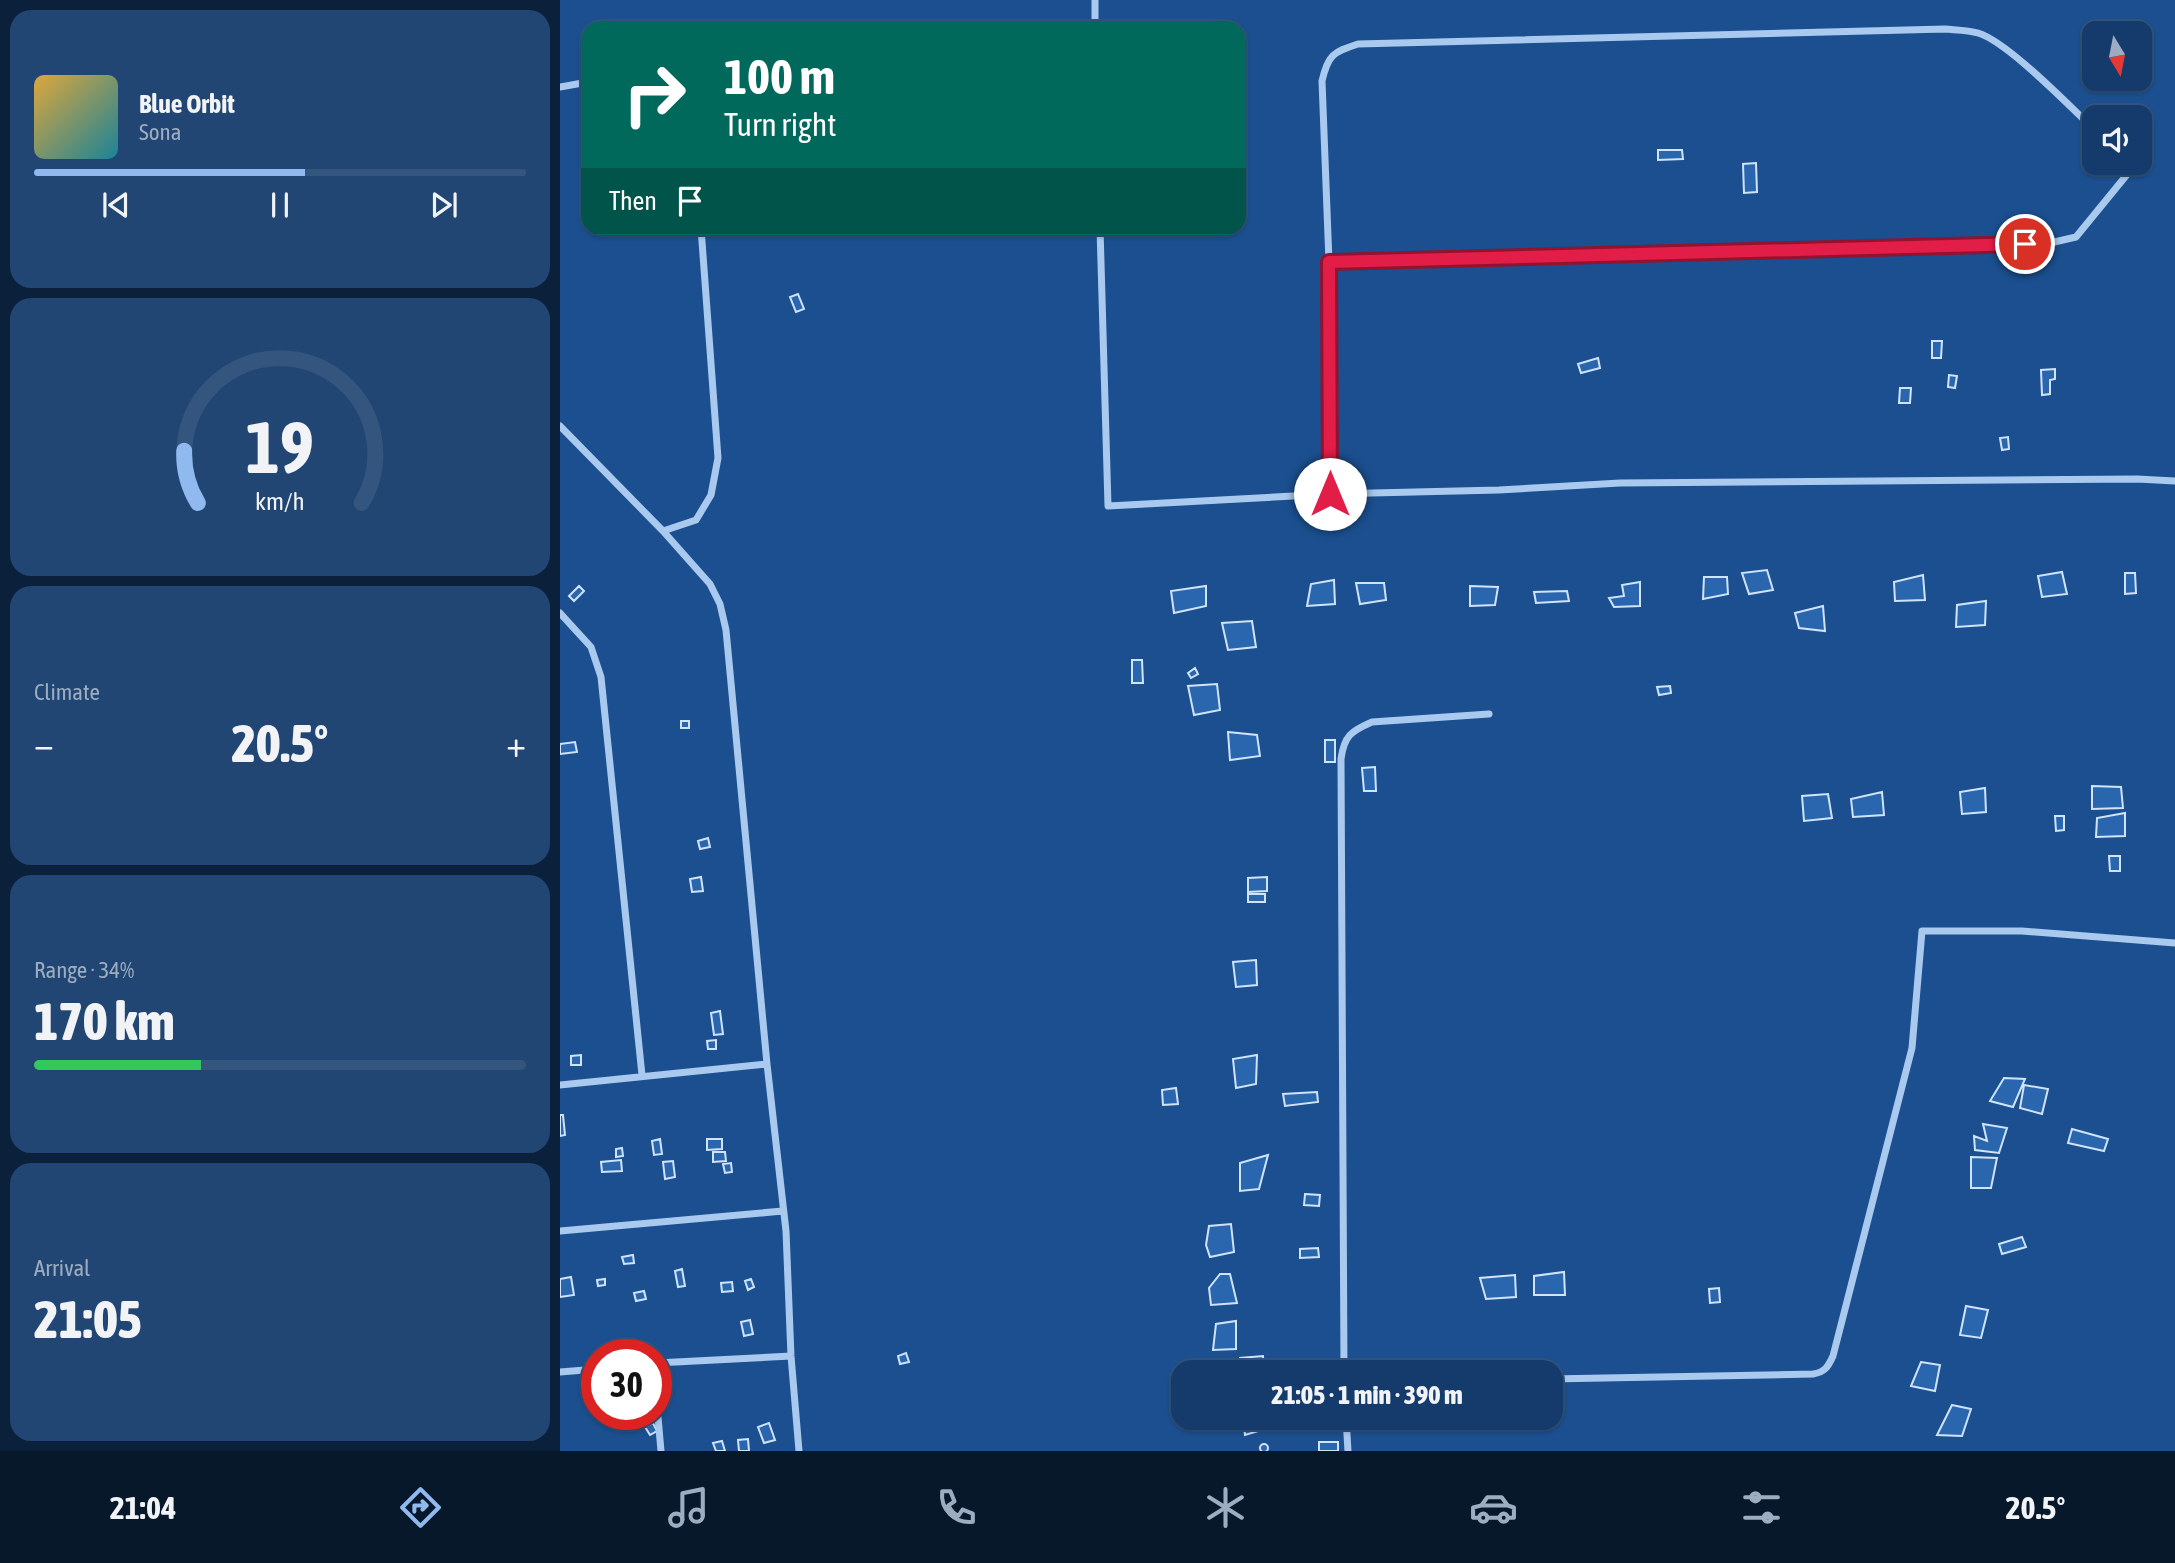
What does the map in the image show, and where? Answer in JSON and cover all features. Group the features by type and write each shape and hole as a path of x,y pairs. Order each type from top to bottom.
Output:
{"street":[{"path":"1095,0 1095,21"},
{"path":"1330,494 1329,262 1322,81 1327,61 1338,50 1358,44 1945,29 1977,32 1993,40 2082,118"},
{"path":"560,87 581,83"},
{"path":"1329,262 2050,243 2076,237 2127,175"},
{"path":"663,531 696,520 711,495 716,478 718,458 702,235"},
{"path":"1100,235 1108,506 1620,483 2123,479 2175,481"},
{"path":"560,426 663,531 710,584 720,604 726,630 783,1211 799,1451"},
{"path":"560,613 591,648 601,677 642,1075"},
{"path":"1344,1360 1343,744 1354,729 1372,722 1489,714"},
{"path":"1563,1379 1813,1374 1822,1373 1828,1367 1866,1231 1912,1048 1923,931 2022,930 2175,943"},
{"path":"560,1085 767,1064"},
{"path":"560,1231 783,1211"},
{"path":"672,1362 791,1356"},
{"path":"560,1372 581,1370"},
{"path":"659,1430 661,1451"},
{"path":"1347,1430 1348,1451"}],"building":[{"path":"1658,150 1682,150 1683,159 1658,160"},
{"path":"1756,163 1757,192 1744,193 1743,164"},
{"path":"798,294 804,309 796,312 790,297"},
{"path":"1932,341 1942,341 1941,358 1932,358"},
{"path":"1598,358 1600,368 1581,373 1578,364"},
{"path":"2055,369 2055,379 2050,380 2050,394 2042,395 2041,370"},
{"path":"1949,375 1957,376 1955,388 1948,387"},
{"path":"1900,388 1911,388 1910,403 1899,403"},
{"path":"2008,437 2009,449 2002,450 2000,438"},
{"path":"1767,570 1773,590 1749,594 1742,573"},
{"path":"2062,572 2067,594 2042,597 2038,576"},
{"path":"2125,573 2135,573 2136,593 2125,594"},
{"path":"1923,575 1925,600 1895,601 1894,582"},
{"path":"1704,577 1727,577 1728,594 1703,599"},
{"path":"1334,580 1335,604 1307,606 1311,584"},
{"path":"1640,582 1640,606 1614,607 1609,598 1624,596 1622,585"},
{"path":"1356,583 1384,583 1386,600 1360,604"},
{"path":"579,586 584,591 574,601 569,596"},
{"path":"1206,586 1206,606 1174,613 1171,591"},
{"path":"1470,586 1498,587 1495,605 1470,606"},
{"path":"1567,591 1569,601 1536,603 1534,592"},
{"path":"1986,601 1985,625 1956,627 1957,605"},
{"path":"1823,606 1825,631 1799,628 1795,613"},
{"path":"1252,621 1256,647 1228,650 1222,623"},
{"path":"1132,660 1142,660 1143,683 1132,683"},
{"path":"1195,668 1198,674 1191,678 1188,673"},
{"path":"1217,684 1220,710 1194,715 1188,686"},
{"path":"1670,686 1671,693 1659,695 1657,687"},
{"path":"681,721 689,721 689,728 681,728"},
{"path":"1228,732 1257,735 1260,756 1230,760"},
{"path":"1325,740 1335,740 1335,762 1325,762"},
{"path":"575,742 577,752 560,754 560,744"},
{"path":"1375,767 1376,791 1364,791 1362,768"},
{"path":"2092,786 2121,787 2123,808 2092,809"},
{"path":"1985,788 1986,812 1962,814 1960,792"},
{"path":"1882,792 1884,815 1853,817 1851,799"},
{"path":"1828,794 1832,818 1804,821 1802,796"},
{"path":"2125,813 2125,836 2096,837 2097,818"},
{"path":"2055,816 2064,816 2064,830 2056,831"},
{"path":"708,838 710,847 700,849 698,841"},
{"path":"2109,856 2120,856 2120,871 2110,871"},
{"path":"701,877 703,891 692,892 690,879"},
{"path":"1267,877 1267,891 1248,892 1248,878"},
{"path":"1248,894 1265,894 1265,902 1248,902"},
{"path":"1256,960 1257,985 1236,987 1233,962"},
{"path":"720,1011 723,1034 714,1035 711,1013"},
{"path":"716,1040 716,1049 708,1049 707,1041"},
{"path":"581,1055 581,1065 571,1065 571,1056"},
{"path":"1257,1055 1256,1084 1236,1088 1233,1059"},
{"path":"2004,1078 2025,1079 2013,1107 1990,1101"},
{"path":"2024,1085 2048,1089 2042,1114 2020,1108"},
{"path":"1176,1088 1178,1104 1163,1105 1162,1090"},
{"path":"1317,1092 1318,1102 1285,1106 1283,1094"},
{"path":"560,1115 563,1115 565,1135 560,1136"},
{"path":"1983,1124 2007,1128 1999,1153 1975,1150 1974,1136 1987,1141"},
{"path":"2072,1129 2108,1139 2104,1151 2068,1143"},
{"path":"660,1139 662,1154 654,1155 652,1141"},
{"path":"707,1139 722,1139 722,1149 707,1150"},
{"path":"622,1148 623,1156 616,1157 616,1149"},
{"path":"713,1152 725,1152 726,1161 713,1162"},
{"path":"1268,1155 1259,1189 1240,1191 1240,1163"},
{"path":"1971,1157 1997,1158 1991,1188 1971,1188"},
{"path":"621,1160 622,1171 602,1172 601,1162"},
{"path":"673,1161 675,1177 665,1179 663,1162"},
{"path":"731,1163 732,1172 725,1173 723,1164"},
{"path":"1305,1194 1320,1195 1319,1206 1304,1205"},
{"path":"1231,1224 1234,1252 1210,1257 1206,1245 1209,1226"},
{"path":"2022,1237 2026,1247 2002,1254 1999,1244"},
{"path":"1318,1248 1319,1257 1300,1258 1300,1249"},
{"path":"633,1255 634,1263 624,1264 622,1257"},
{"path":"682,1269 685,1286 678,1287 675,1271"},
{"path":"1564,1272 1565,1295 1534,1295 1534,1276"},
{"path":"1220,1274 1230,1274 1237,1303 1211,1305 1209,1288"},
{"path":"1515,1275 1516,1297 1486,1299 1480,1278"},
{"path":"571,1277 574,1295 560,1297 560,1279"},
{"path":"605,1279 605,1285 598,1286 597,1280"},
{"path":"751,1279 754,1287 748,1290 745,1281"},
{"path":"732,1282 733,1291 722,1292 721,1283"},
{"path":"1719,1288 1720,1302 1710,1303 1709,1289"},
{"path":"644,1291 646,1299 636,1301 634,1293"},
{"path":"1966,1306 1988,1310 1981,1338 1960,1335"},
{"path":"750,1320 753,1334 744,1336 741,1322"},
{"path":"1236,1321 1236,1349 1213,1350 1216,1324"},
{"path":"906,1353 909,1362 900,1364 898,1356"},
{"path":"1263,1356 1263,1360 1240,1360"},
{"path":"1921,1362 1940,1365 1935,1391 1911,1386"},
{"path":"1952,1405 1971,1409 1962,1436 1937,1435"},
{"path":"769,1423 775,1440 764,1443 758,1427"},
{"path":"1244,1430 1262,1430 1245,1435"},
{"path":"748,1439 749,1451 739,1451 738,1440"},
{"path":"722,1441 725,1451 716,1451 713,1443"},
{"path":"1319,1442 1338,1442 1338,1451 1319,1451"},
{"path":"1264,1444 1268,1448 1264,1452 1260,1448"}],"route":[{"path":"1330,494 1329,262 2025,244"}]}
